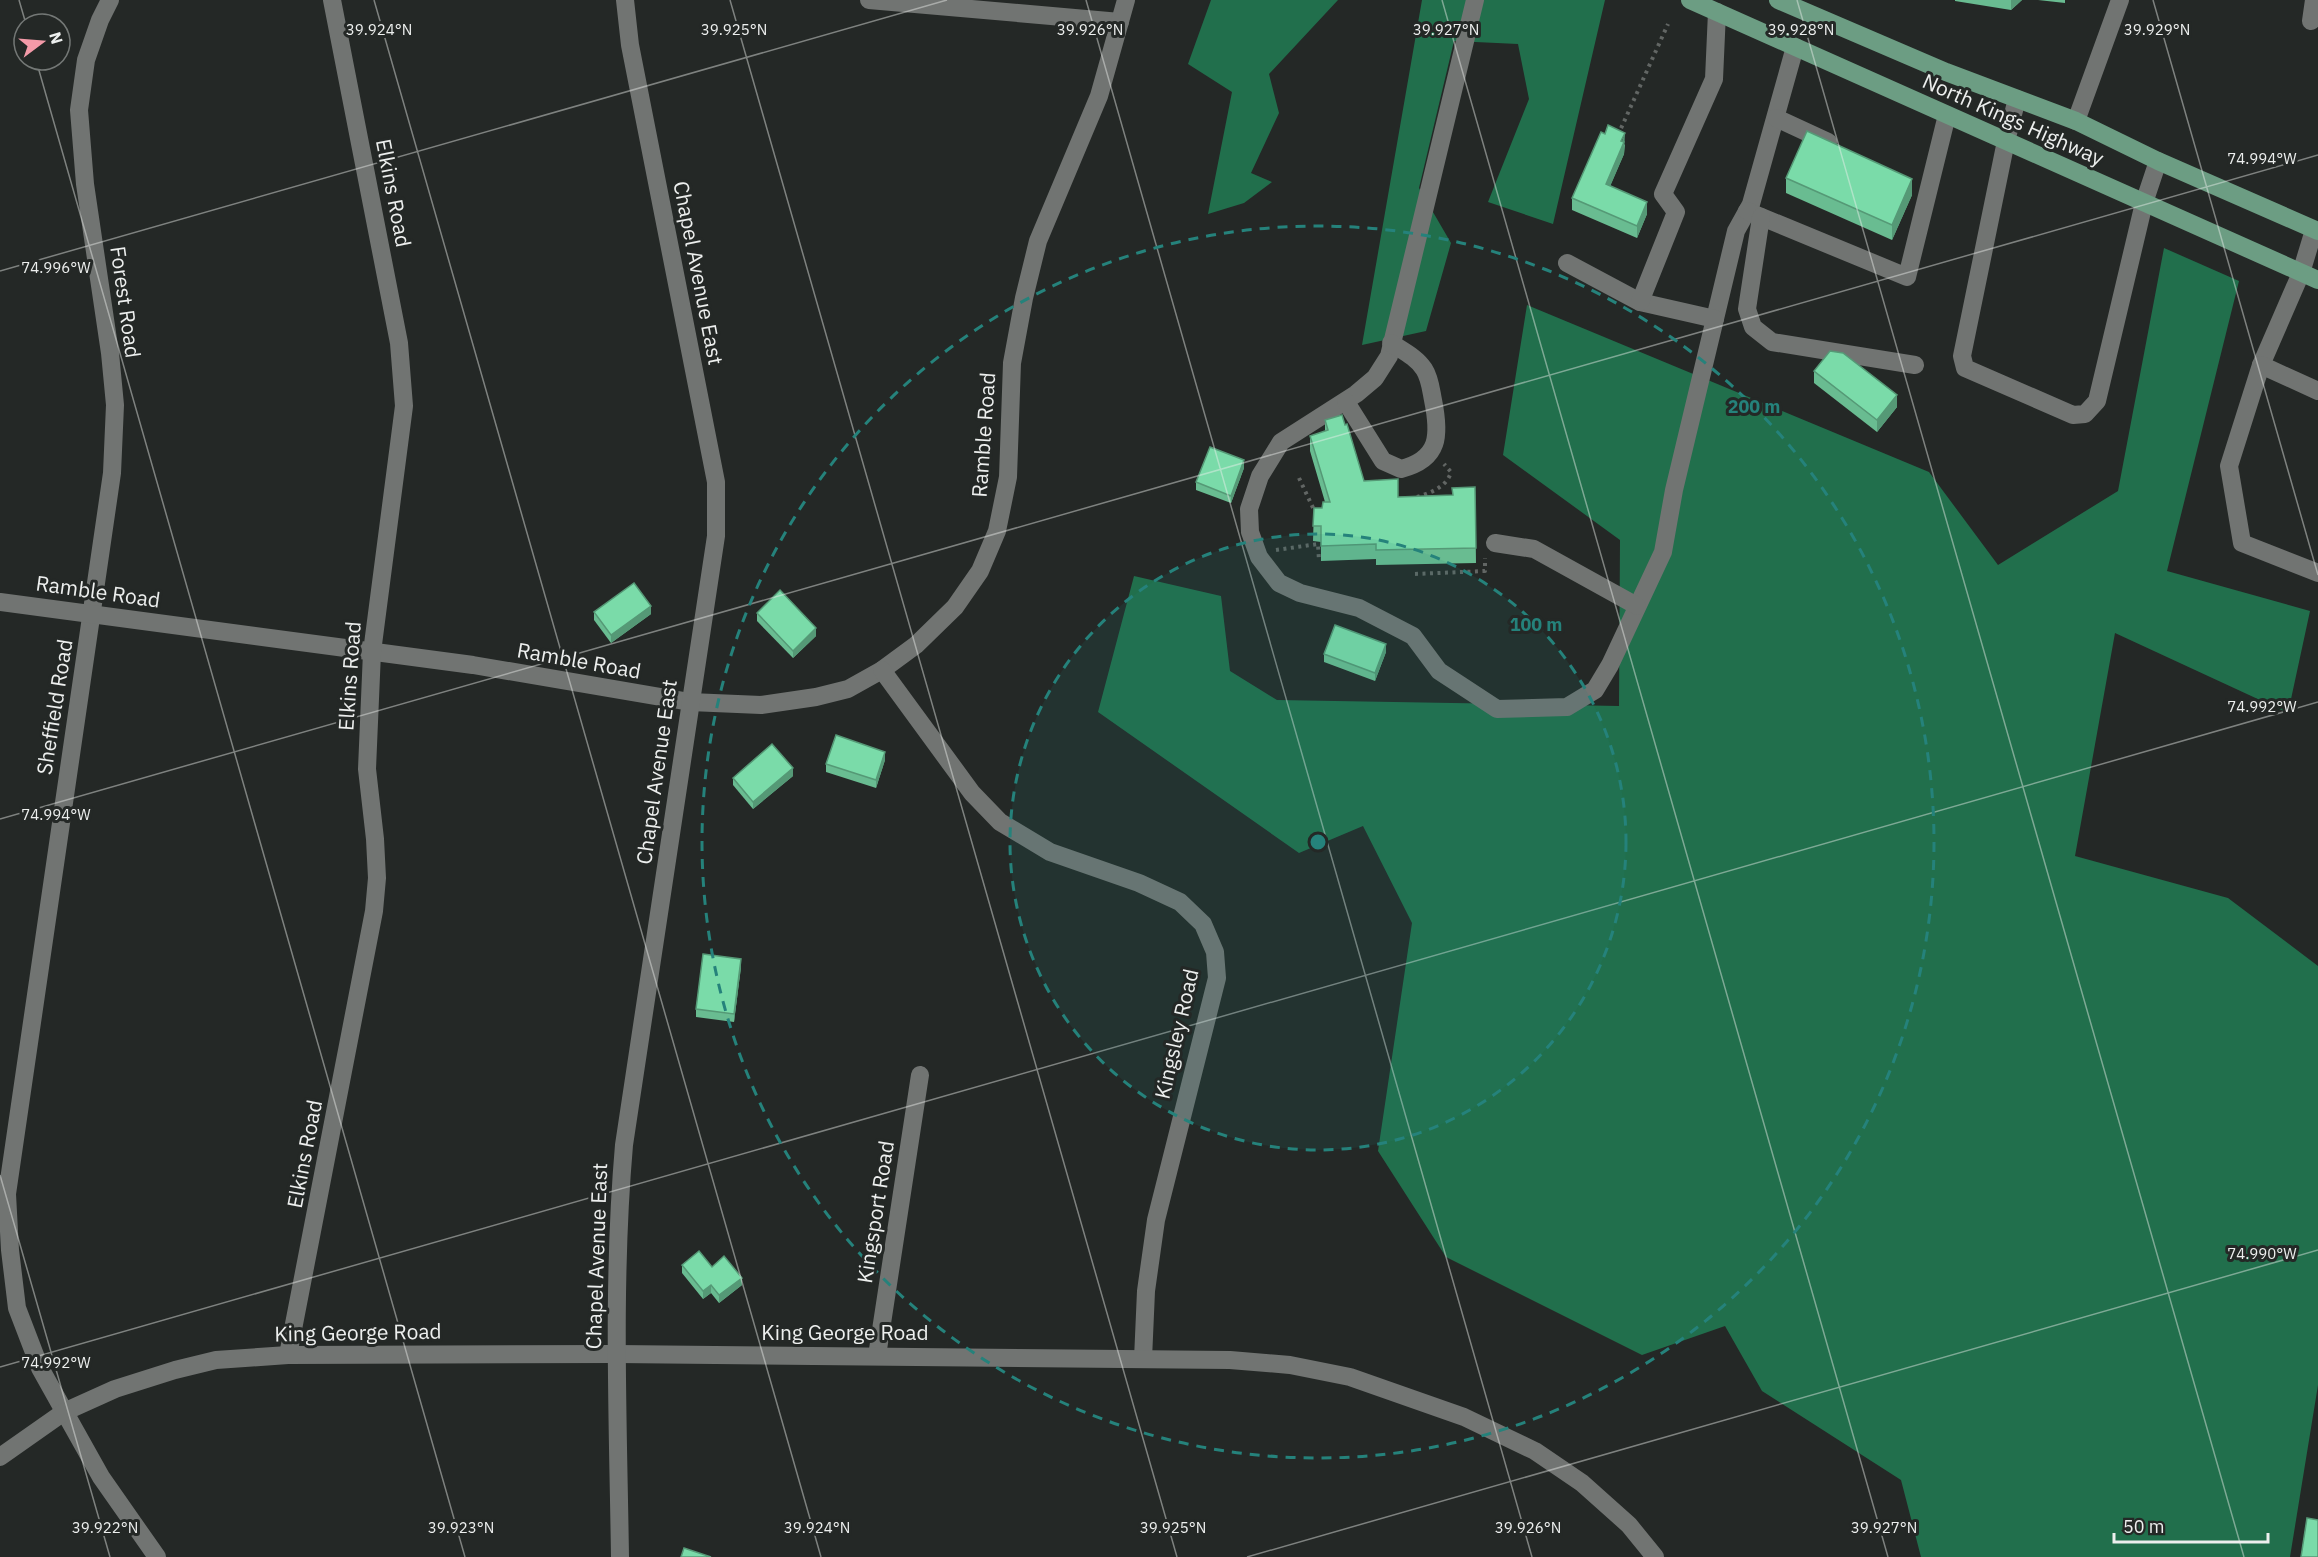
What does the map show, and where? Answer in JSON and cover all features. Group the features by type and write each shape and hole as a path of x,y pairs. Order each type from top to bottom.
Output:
{"main road":[{"name":"North Kings Highway","path":"1690,0 2318,280"},
{"name":"North Kings Highway","path":"1789,2 1946,72 2076,121 2158,161 2316,231"}],"street":[{"name":"Forest Road","path":"93,614 112,473 115,405 110,353 85,184 79,110 86,60 100,20 110,0"},
{"name":"Elkins Road","path":"288,1355 374,911 377,878 367,769 372,652 404,406 399,343 332,0"},
{"name":"Chapel Avenue East","path":"620,1557 616,1354 618,1212 624,1145 716,536 716,482 630,45 626,0"},
{"path":"869,0 1120,22"},
{"name":"Ramble Road","path":"0,602 474,665 690,702 761,705 816,697 848,689 882,670 916,645 954,607 980,571 998,531 1008,477 1012,363 1024,298 1038,241 1099,96 1126,0"},
{"path":"1475,0 1389,356 1376,378 1346,402 1281,442 1260,476 1249,509 1250,532 1257,553 1279,583 1300,593 1359,608 1413,636 1439,671 1497,709 1568,707 1595,690 1610,665 1663,552 1674,490 1736,231 1754,214"},
{"path":"2076,121 2120,0"},
{"path":"2311,21 2314,0"},
{"path":"1640,302 1676,212 1663,194 1714,79 1717,12"},
{"path":"1795,47 1751,204 1754,214 1747,309 1753,327 1772,342 1915,365"},
{"path":"2017,99 2006,141 1962,356 1965,368 1984,378 2073,415 2085,414 2097,401 2144,203 2158,161"},
{"path":"1754,214 1907,277 1947,115"},
{"path":"1776,118 1847,151"},
{"path":"1908,180 1929,190"},
{"path":"2316,231 2301,273 2261,365 2229,466 2242,543 2318,573"},
{"path":"1567,263 1640,302 1715,319"},
{"path":"1346,402 1383,461 1401,469 1418,465 1429,456 1436,444 1438,424 1429,380 1416,358 1391,343"},
{"path":"2261,365 2318,391"},
{"path":"1490,548 1534,549 1637,606"},
{"name":"Sheffield Road","path":"93,614 63,800 7,1194 10,1250 17,1308 40,1368 101,1477 157,1557"},
{"name":"Kingsley Road","path":"882,670 972,793 1000,822 1050,852 1139,883 1180,902 1203,924 1215,952 1217,978 1156,1220 1146,1291 1143,1359"},
{"name":"Kingsport Road","path":"878,1356 920,1075"},
{"name":"King George Road","path":"0,1457 64,1412 116,1389 175,1370 216,1360 288,1355 616,1354 1230,1360 1290,1365 1350,1377 1464,1417 1535,1451 1582,1483 1629,1525 1655,1557"}],"path":[{"path":"1616,141 1668,24"},
{"path":"1413,498 1434,490 1449,479 1451,472 1444,463"},
{"path":"1299,478 1317,518"},
{"path":"1257,553 1318,544 1319,561"},
{"path":"1415,574 1485,571 1490,548"}],"green space":[{"path":"1211,0 1338,0 1269,74 1279,113 1251,173 1272,182 1244,203 1208,214 1232,92 1188,64"},
{"path":"1422,0 1605,0 1553,224 1488,202 1529,99 1518,44 1454,41 1419,188 1451,243 1426,331 1362,345"},
{"path":"2164,248 2239,281 2167,571 2310,611 2288,713 2115,633 2075,856 2228,898 2318,966 2318,1385 2290,1557 1921,1557 1901,1480 1762,1391 1725,1326 1642,1355 1446,1257 1378,1151 1412,923 1363,826 1299,853 1098,712 1134,576 1221,596 1230,671 1277,700 1619,706 1620,540 1503,455 1527,305 1929,472 1998,565 2118,491"}],"building":[{"path":"1608,125 1625,133 1621,141 1624,142 1606,184 1647,202 1637,226 1572,198 1601,132 1605,134"},
{"path":"1807,131 1912,179 1892,225 1786,178"},
{"path":"1830,351 1843,353 1897,395 1877,420 1814,371"},
{"path":"1342,415 1345,425 1347,424 1364,481 1398,479 1398,497 1453,495 1452,488 1475,487 1476,548 1376,550 1376,544 1321,546 1321,526 1313,526 1314,508 1322,508 1323,502 1330,502 1310,436 1328,430 1325,420"},
{"path":"1210,447 1244,460 1231,496 1196,482"},
{"path":"634,583 651,606 611,635 594,612"},
{"path":"780,590 816,628 793,651 757,613"},
{"path":"1335,625 1386,644 1375,673 1324,654"},
{"path":"836,735 885,752 876,780 826,764"},
{"path":"772,744 793,768 753,802 733,778"},
{"path":"703,954 741,959 734,1014 696,1009"},
{"path":"699,1251 712,1267 724,1256 742,1278 719,1295 711,1285 703,1291 682,1265"},
{"path":"2307,1518 2318,1520 2318,1557 2301,1557"},
{"path":"684,1548 711,1557 681,1557"}]}
